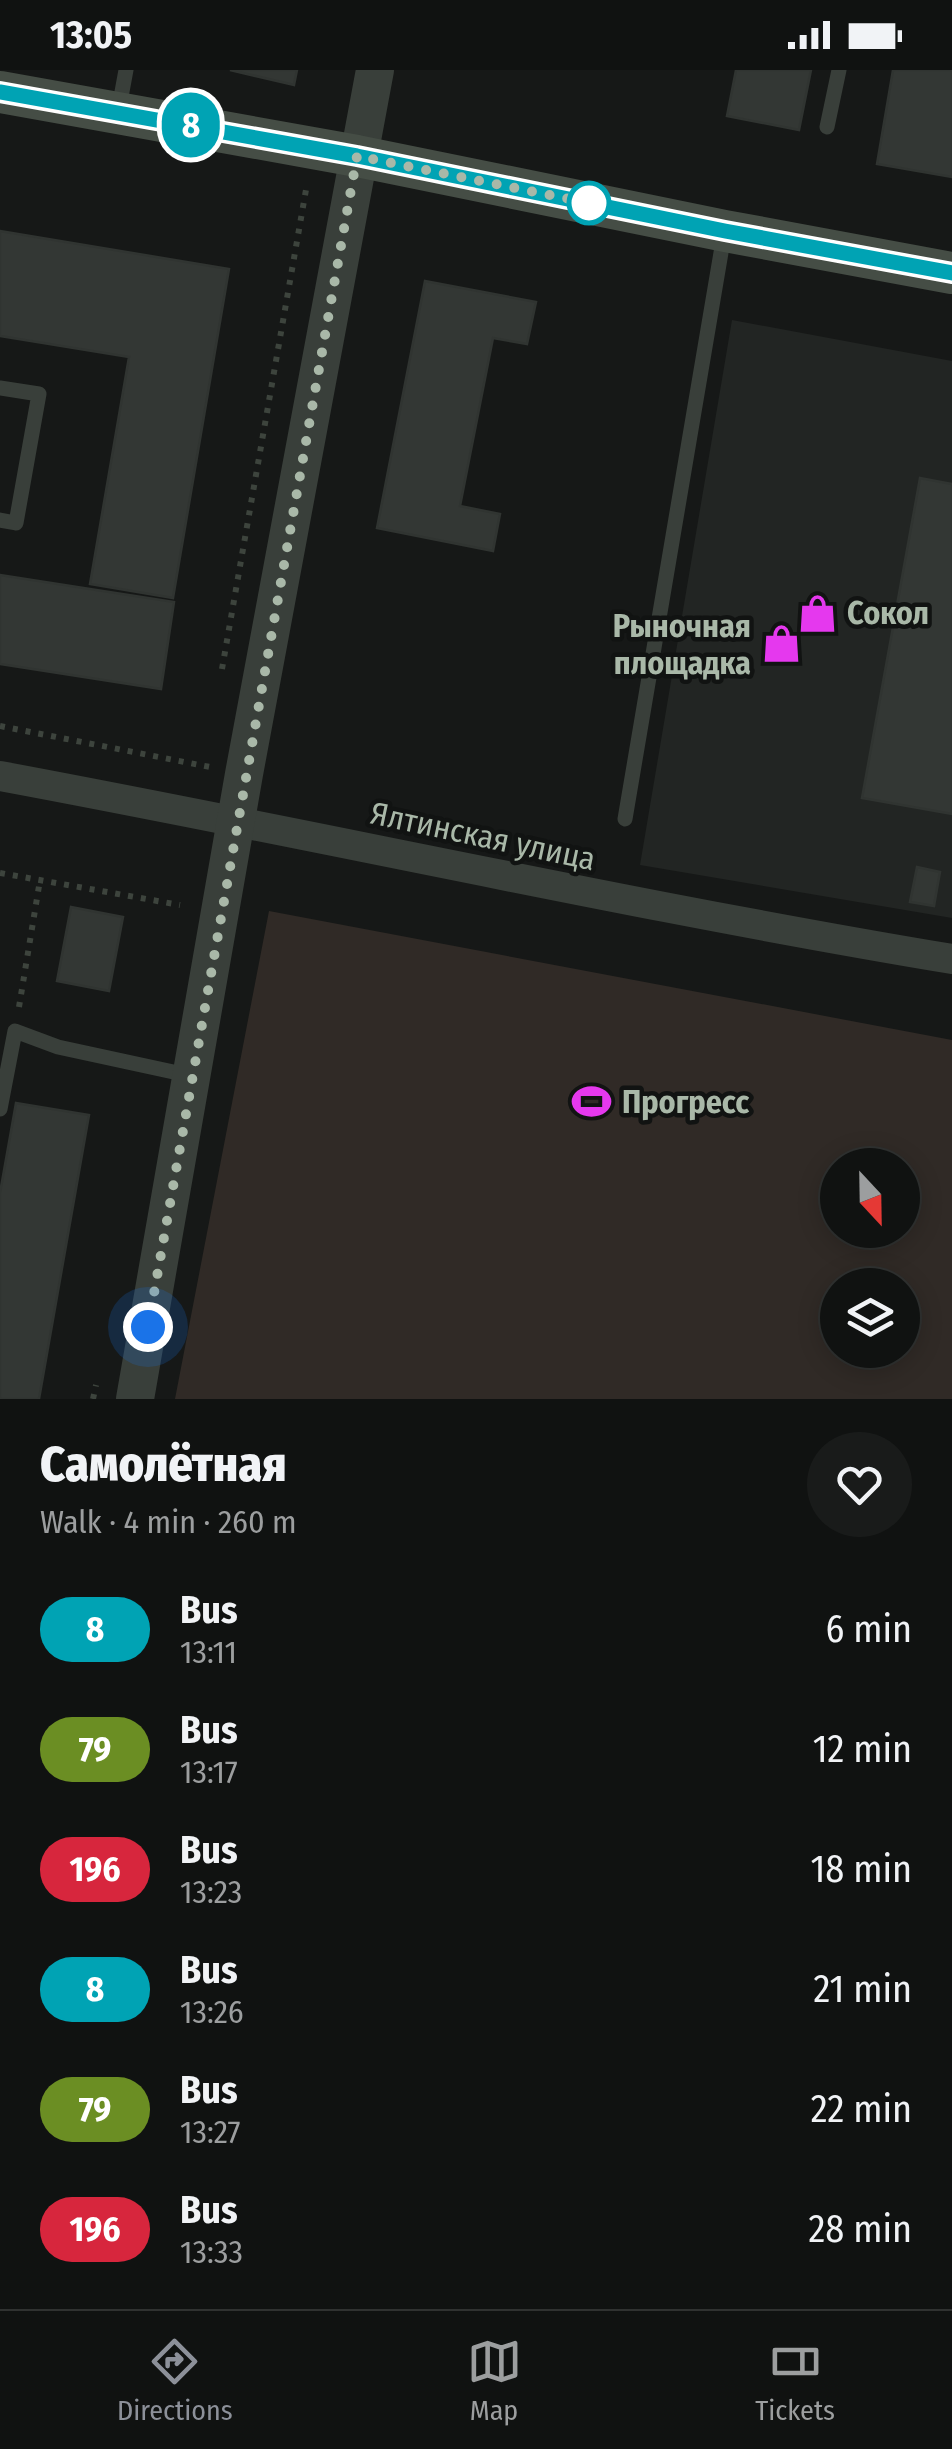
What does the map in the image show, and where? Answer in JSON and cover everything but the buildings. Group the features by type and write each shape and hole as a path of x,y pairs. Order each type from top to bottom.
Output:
{"main road":[{"path":"0,92 357,156 952,273"}],"street":[{"path":"135,1399 244,774 376,70"},
{"name":"Ялтинская улица","path":"0,776 237,820 643,906 952,959"}],"lane":[{"path":"118,112 126,70"},
{"path":"828,127 839,70"},
{"path":"625,819 725,231"},
{"path":"0,388 39,394 16,522 0,520"},
{"path":"0,1021 58,1048 192,1076"},
{"path":"0,1108 15,1031"}],"path":[{"path":"0,726 244,774"},
{"path":"0,873 180,905"},
{"path":"15,1031 40,880"}],"shaded area":[{"name":"Сокол","path":"732,320 952,361 952,918 640,865"},
{"name":"Прогресс","path":"269,911 952,1040 952,1399 175,1399"}],"bus line":[{"name":"8","path":"0,92 357,156 952,273"}],"place":[{"name":"Сокол","path":"817,613"},
{"name":"Рыночная площадка","path":"781,644"},
{"name":"Прогресс","path":"592,1102"}],"route":[{"path":"148,1327 357,156 589,203"}]}
